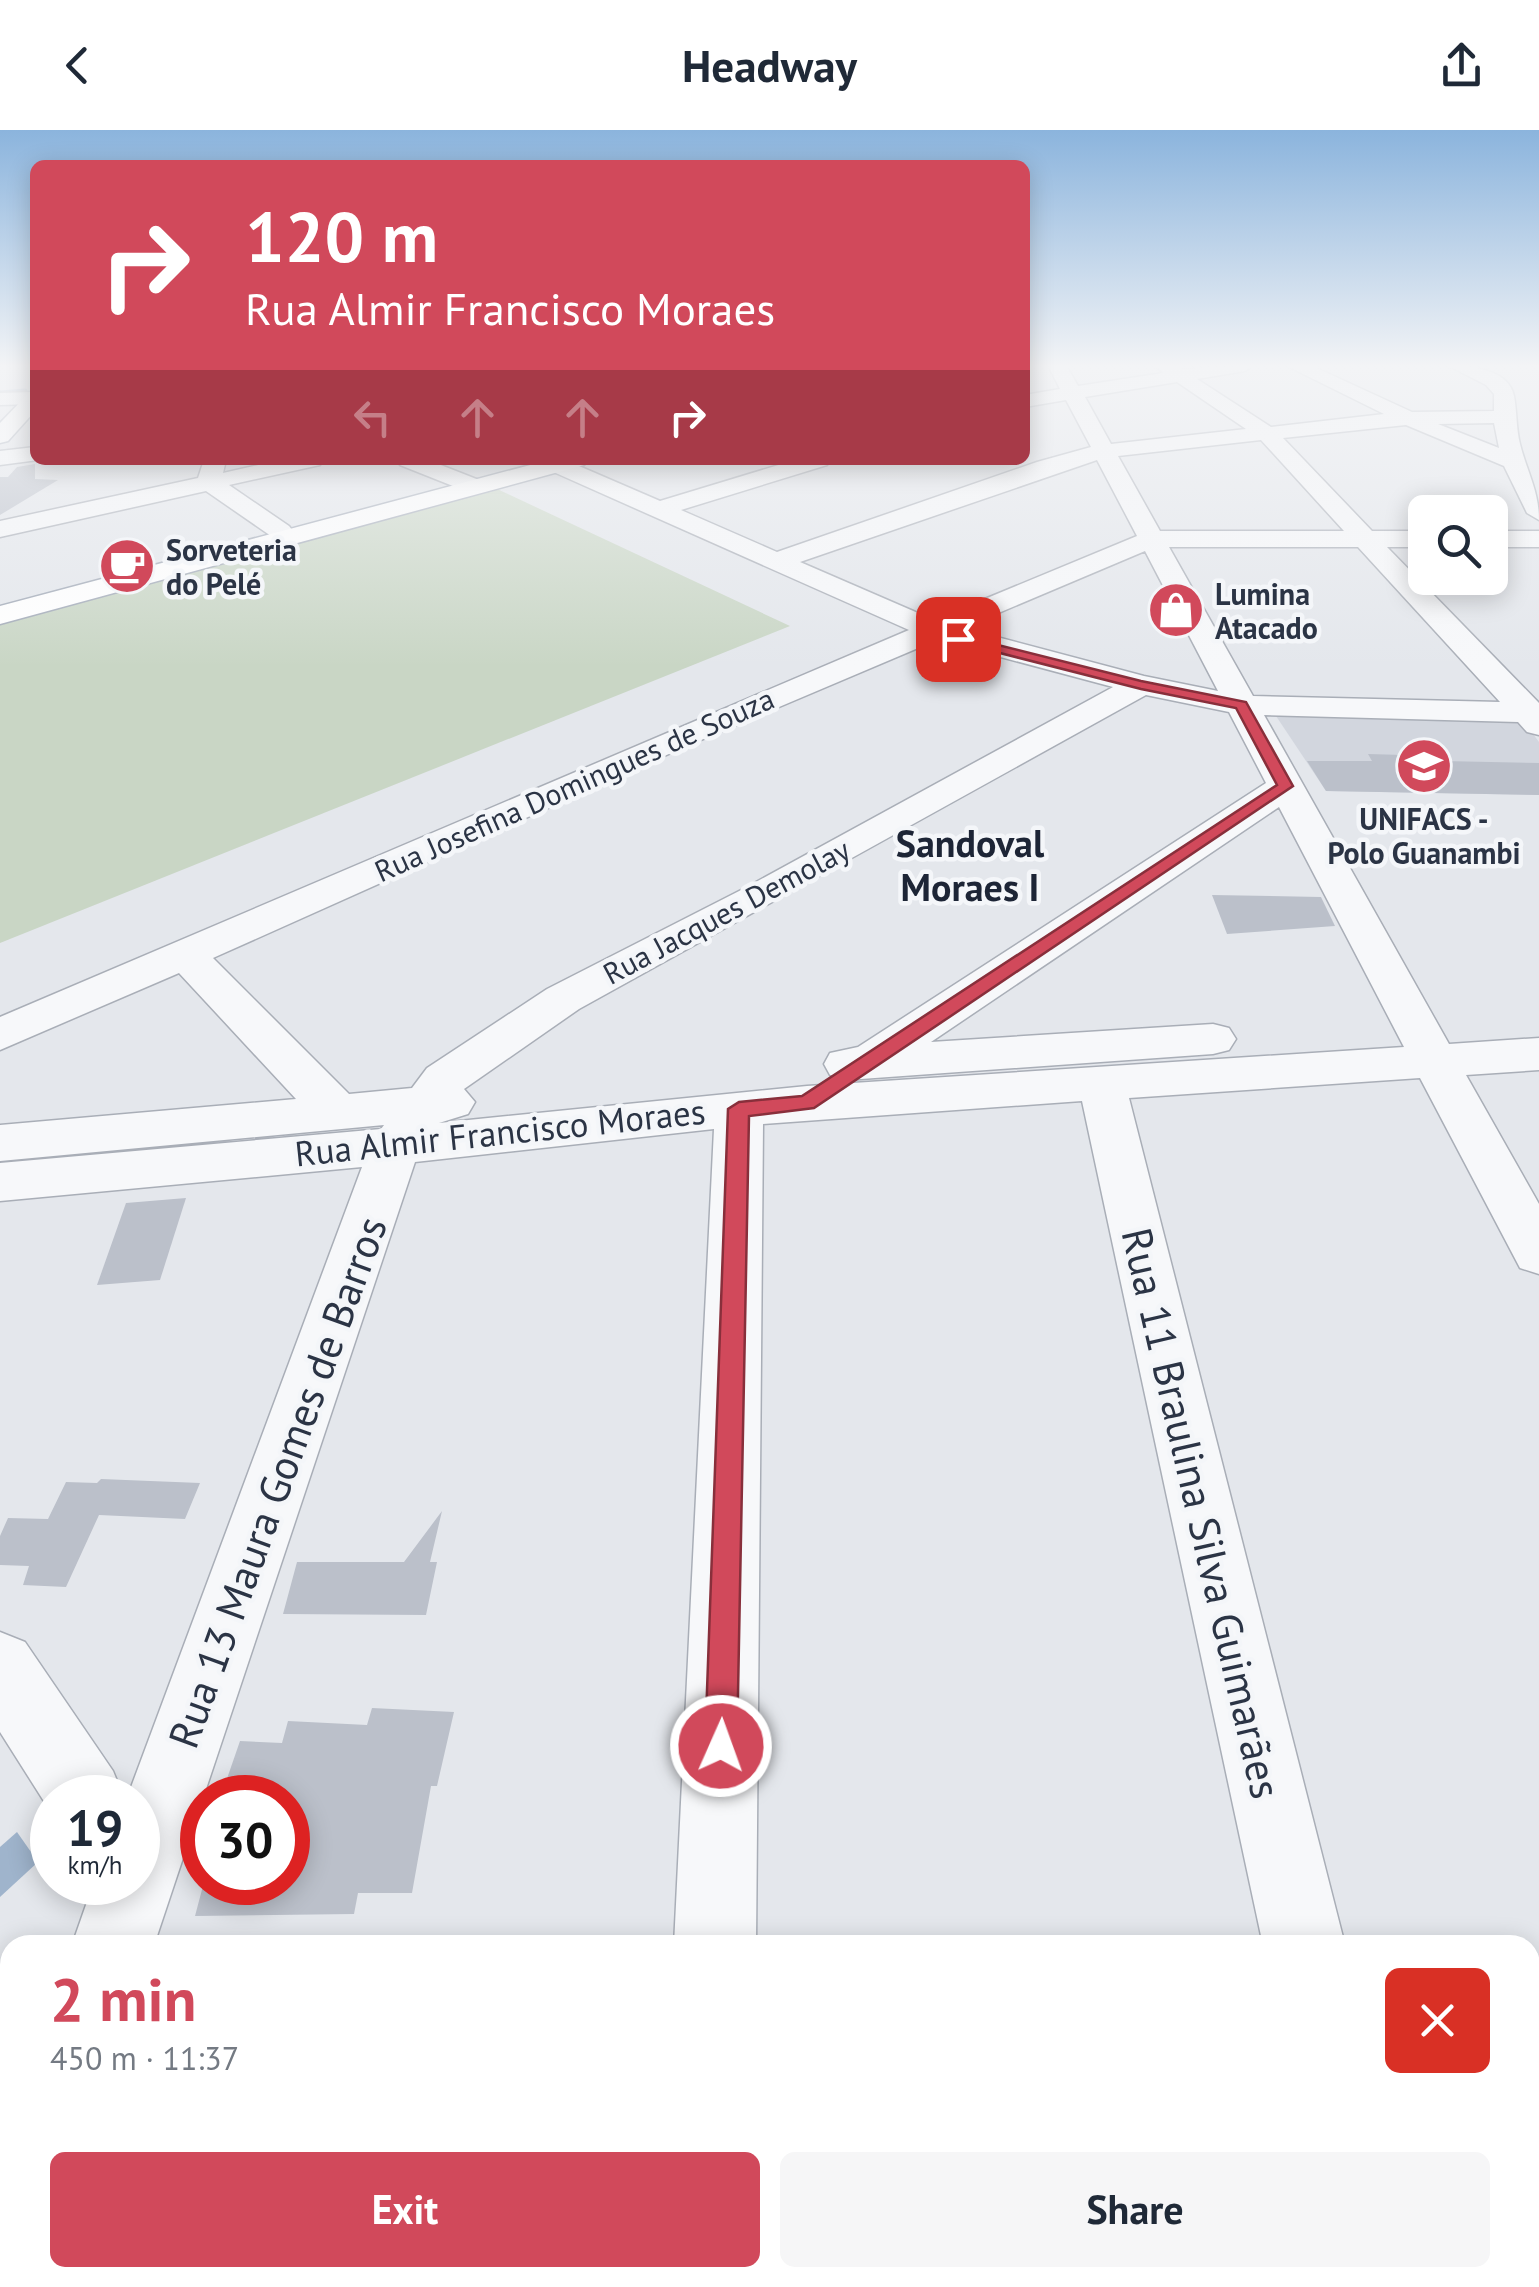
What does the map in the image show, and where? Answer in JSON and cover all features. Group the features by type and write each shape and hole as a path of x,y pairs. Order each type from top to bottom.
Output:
{"main road":[{"path":"0,606 546,466"},
{"path":"0,615 280,531 470,485"}],"street":[{"path":"0,529 212,471 261,466"},
{"path":"422,466 470,485"},
{"path":"567,466 656,510 931,629 1141,685 1242,705 1535,716"},
{"path":"656,510 801,466"},
{"path":"774,562 1027,466"},
{"path":"1043,466 1125,491"},
{"path":"1112,466 1539,1253"},
{"path":"1297,466 1535,716"},
{"path":"1517,466 1539,513"},
{"path":"212,471 280,531"},
{"path":"1151,538 1408,539"},
{"name":"Rua Josefina Domingues de Souza","path":"0,1035 931,629 1151,538"},
{"path":"1508,539 1539,539"},
{"name":"Rua Jacques Demolay","path":"411,1126 444,1080 562,999 760,896 1141,685"},
{"path":"807,1103 1286,786"},
{"path":"1221,832 1320,849"},
{"path":"186,955 336,1112"},
{"name":"Rua Almir Francisco Moraes","path":"0,1143 336,1112 480,1135 807,1103 1101,1082 1426,1045 1539,1021"},
{"name":"Rua Almir Francisco Moraes","path":"0,1182 299,1152 411,1126 870,1062 1091,1045 1426,1045 1539,1054"},
{"name":"Rua 11 Braulina Silva Guimarães","path":"1101,1082 1302,1935"},
{"path":"716,1935 739,1109"},
{"name":"Rua 13 Maura Gomes de Barros","path":"160,1813 411,1126"},
{"path":"0,1667 71,1775"},
{"path":"116,1935 126,1905"}],"shaded area":[{"name":"UNIFACS - Polo Guanambi","path":"1274,713 1524,722 1539,742 1539,795 1326,791"}],"green space":[{"path":"495,488 790,626 0,943 0,622"}],"water":[{"path":"17,1832 30,1851 30,1869 0,1897 0,1847"}],"building":[{"path":"35,466 35,479 58,480 0,515 0,477 8,477 17,467"},
{"path":"1368,754 1439,756 1443,761 1539,763 1539,795 1326,791 1307,761 1372,761"},
{"path":"1212,895 1321,897 1335,926 1227,934"},
{"path":"186,1198 160,1280 97,1285 126,1203"},
{"path":"101,1479 200,1483 185,1519 99,1515 66,1587 23,1585 29,1566 0,1565 0,1536 8,1518 48,1519 66,1482 97,1483"},
{"path":"442,1511 430,1562 437,1562 426,1615 283,1614 297,1562 404,1562"},
{"path":"372,1708 454,1712 437,1786 431,1786 412,1893 358,1893 354,1914 195,1916 198,1905 310,1905 310,1775 228,1775 240,1741 282,1743 288,1721 367,1725"}],"place":[{"name":"Sorveteria do Pelé","path":"127,566"},
{"name":"Lumina Atacado","path":"1176,610"},
{"name":"UNIFACS - Polo Guanambi","path":"1424,766"}],"district":[{"name":"Sandoval Moraes I","path":"970,864"}],"route":[{"path":"721,1746 739,1109 807,1103 1286,786 1242,705 1141,685 958,639"}]}
